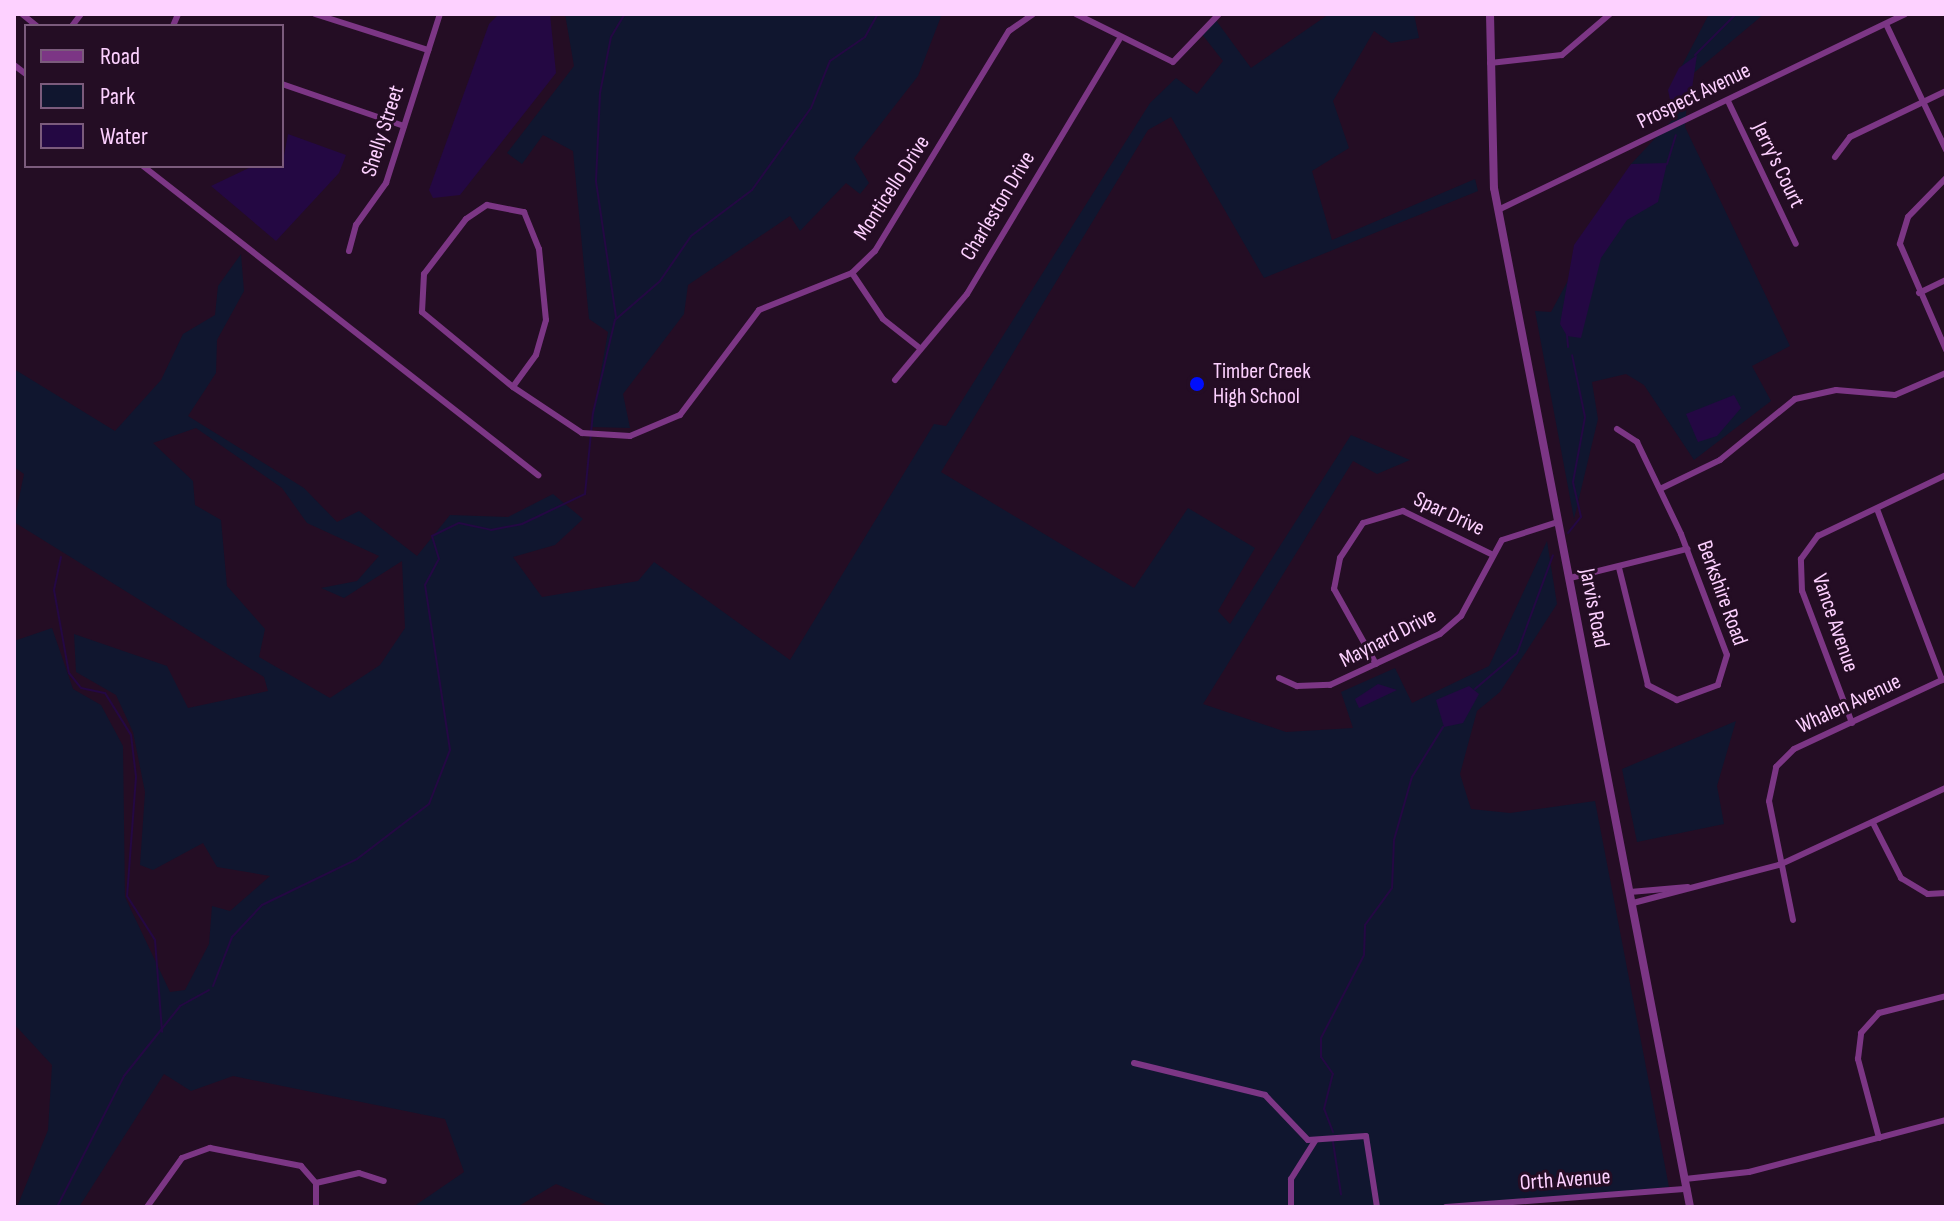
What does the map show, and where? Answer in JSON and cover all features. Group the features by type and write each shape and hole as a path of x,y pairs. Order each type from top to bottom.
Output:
{"street":[{"path":"315,14 342,18 428,50"},
{"name":"Shelly Street","path":"349,251 356,225 386,183 440,14"},
{"name":"Monticello Drive","path":"513,387 536,355 546,320 538,239 524,212 487,205 466,219 424,274 422,312 513,387 582,433 630,436 659,429 698,399 759,310 852,273 887,236 1009,31 1033,14"},
{"path":"1076,14 1119,40 1173,62 1219,14"},
{"name":"Jarvis Road","path":"1490,14 1498,210 1690,1207"},
{"path":"1490,63 1562,55 1610,14"},
{"name":"Prospect Avenue","path":"1498,210 1901,15"},
{"path":"1886,24 1946,150"},
{"name":"Charleston Drive","path":"895,380 967,294 1119,40"},
{"path":"284,85 404,126"},
{"path":"1835,157 1850,137 1946,91"},
{"name":"Jerry's Court","path":"1728,101 1796,244"},
{"path":"146,168 538,475"},
{"path":"1946,178 1901,231 1902,256 1946,350"},
{"path":"852,273 883,319 921,349"},
{"path":"1919,293 1946,280"},
{"path":"1660,489 1720,460 1804,396 1886,396 1946,373"},
{"name":"Berkshire Road","path":"1617,429 1637,442 1687,549 1728,660 1718,685 1689,699 1662,695 1642,676 1619,568"},
{"name":"Vance Avenue","path":"1852,723 1798,572 1812,541 1946,475"},
{"path":"1877,509 1944,679"},
{"name":"Spar Drive","path":"1376,664 1334,589 1340,558 1363,523 1403,511 1491,554"},
{"name":"Maynard Drive","path":"1279,678 1330,685 1451,626 1491,554 1512,533 1558,522"},
{"path":"1570,578 1687,549"},
{"name":"Whalen Avenue","path":"1793,920 1779,865 1768,794 1776,767 1794,749 1944,679"},
{"path":"1633,903 1779,865 1946,788"},
{"path":"1873,823 1901,878 1920,891 1946,893"},
{"path":"1630,892 1688,887"},
{"path":"1879,1138 1858,1059 1861,1033 1879,1013 1946,996"},
{"path":"1134,1063 1265,1095 1315,1141"},
{"name":"Orth Avenue","path":"1446,1207 1686,1184 1749,1172 1946,1120"},
{"path":"1291,1207 1291,1179 1315,1141 1358,1135 1371,1141 1377,1207"},
{"path":"147,1207 177,1162 205,1149 295,1164 316,1183 316,1207"},
{"path":"316,1183 359,1173 384,1181"}],"green space":[{"path":"565,14 942,14 918,76 854,158 869,183 860,194 846,183 800,231 790,216 688,285 684,314 623,394 630,428 591,427 608,332 589,319 573,151 543,135 522,164 507,153 574,66"},
{"path":"1329,14 1414,14 1419,38 1391,43 1374,31 1333,101 1349,148 1312,171 1332,240 1475,179 1478,191 1264,278 1171,117 1148,130 941,472 1134,588 1188,508 1255,548 1218,611 1230,624 1351,435 1410,460 1377,474 1353,461 1203,704 1286,732 1353,728 1341,692 1395,668 1412,703 1489,666 1547,541 1557,604 1500,692 1477,711 1460,774 1471,809 1510,813 1595,801 1669,1187 1481,1207 611,1207 556,1184 517,1207 413,1207 464,1172 445,1119 233,1076 191,1091 164,1074 79,1207 17,1207 48,1130 52,1065 14,1024 14,641 52,628 73,689 101,705 123,746 125,897 170,992 185,990 209,944 212,906 230,911 270,876 217,867 203,843 153,870 140,865 145,792 133,732 116,695 76,672 74,634 167,666 188,708 268,691 264,677 14,522 24,474 14,467 14,369 115,431 161,380 183,334 215,315 218,286 241,254 244,291 217,340 216,373 188,416 304,488 337,522 359,511 417,556 450,515 508,517 553,494 583,519 555,545 513,557 542,597 638,581 654,562 790,660 934,424 946,426 1150,103 1176,78 1197,94 1223,61 1201,33 1215,19 1251,68","holes":["196,428 282,488 307,523 379,556 357,581 321,588 344,598 402,561 405,628 380,665 330,698 259,657 265,629 227,586 221,520 195,505 193,481 153,443"]},
{"path":"1709,14 1764,14 1689,77 1685,127 1790,346 1752,366 1771,401 1694,460 1644,385 1626,374 1592,382 1598,419 1574,519 1535,311 1551,312 1631,164 1677,115 1676,77"},
{"path":"1736,721 1717,786 1724,824 1637,842 1622,769"}],"water":[{"path":"499,14 550,14 556,73 460,195 433,198 429,190 489,24"},
{"path":"1697,55 1689,108 1673,114 1668,90 1679,68"},
{"path":"288,134 346,155 339,173 276,241 211,186 249,168 284,168"},
{"path":"1667,163 1658,202 1627,220 1601,258 1581,338 1567,336 1560,324 1574,245 1631,164"},
{"path":"1734,395 1741,408 1717,436 1698,442 1686,414"},
{"path":"1378,684 1397,690 1359,708 1355,699"},
{"path":"1469,686 1479,694 1463,723 1444,727 1436,700"}],"waterway":[{"path":"616,317 596,181 600,93 611,37 625,14"},
{"path":"213,986 232,937 262,905 357,859 429,804 450,750 425,585 439,559 432,536 459,523 491,530 522,524 585,494 593,413 615,320 660,281 691,236 752,190 811,108 830,61 865,37 878,14"},
{"path":"1695,55 1736,14"},
{"path":"1667,164 1676,135"},
{"path":"1567,335 1568,347"},
{"path":"1568,533 1581,517 1573,482 1585,417 1572,355"},
{"path":"1475,689 1517,653 1553,555"},
{"path":"61,557 54,590 69,673 81,688 105,693 131,735 136,777 127,896 155,940 162,1032"},
{"path":"1333,1132 1324,1109 1333,1074 1321,1057 1321,1038 1364,955 1365,925 1392,888 1394,840 1412,777 1443,727"},
{"path":"57,1207 124,1076 180,1006 209,990"},
{"path":"1333,1142 1341,1194"}],"place":[{"name":"Timber Creek High School","path":"1197,384"}]}
